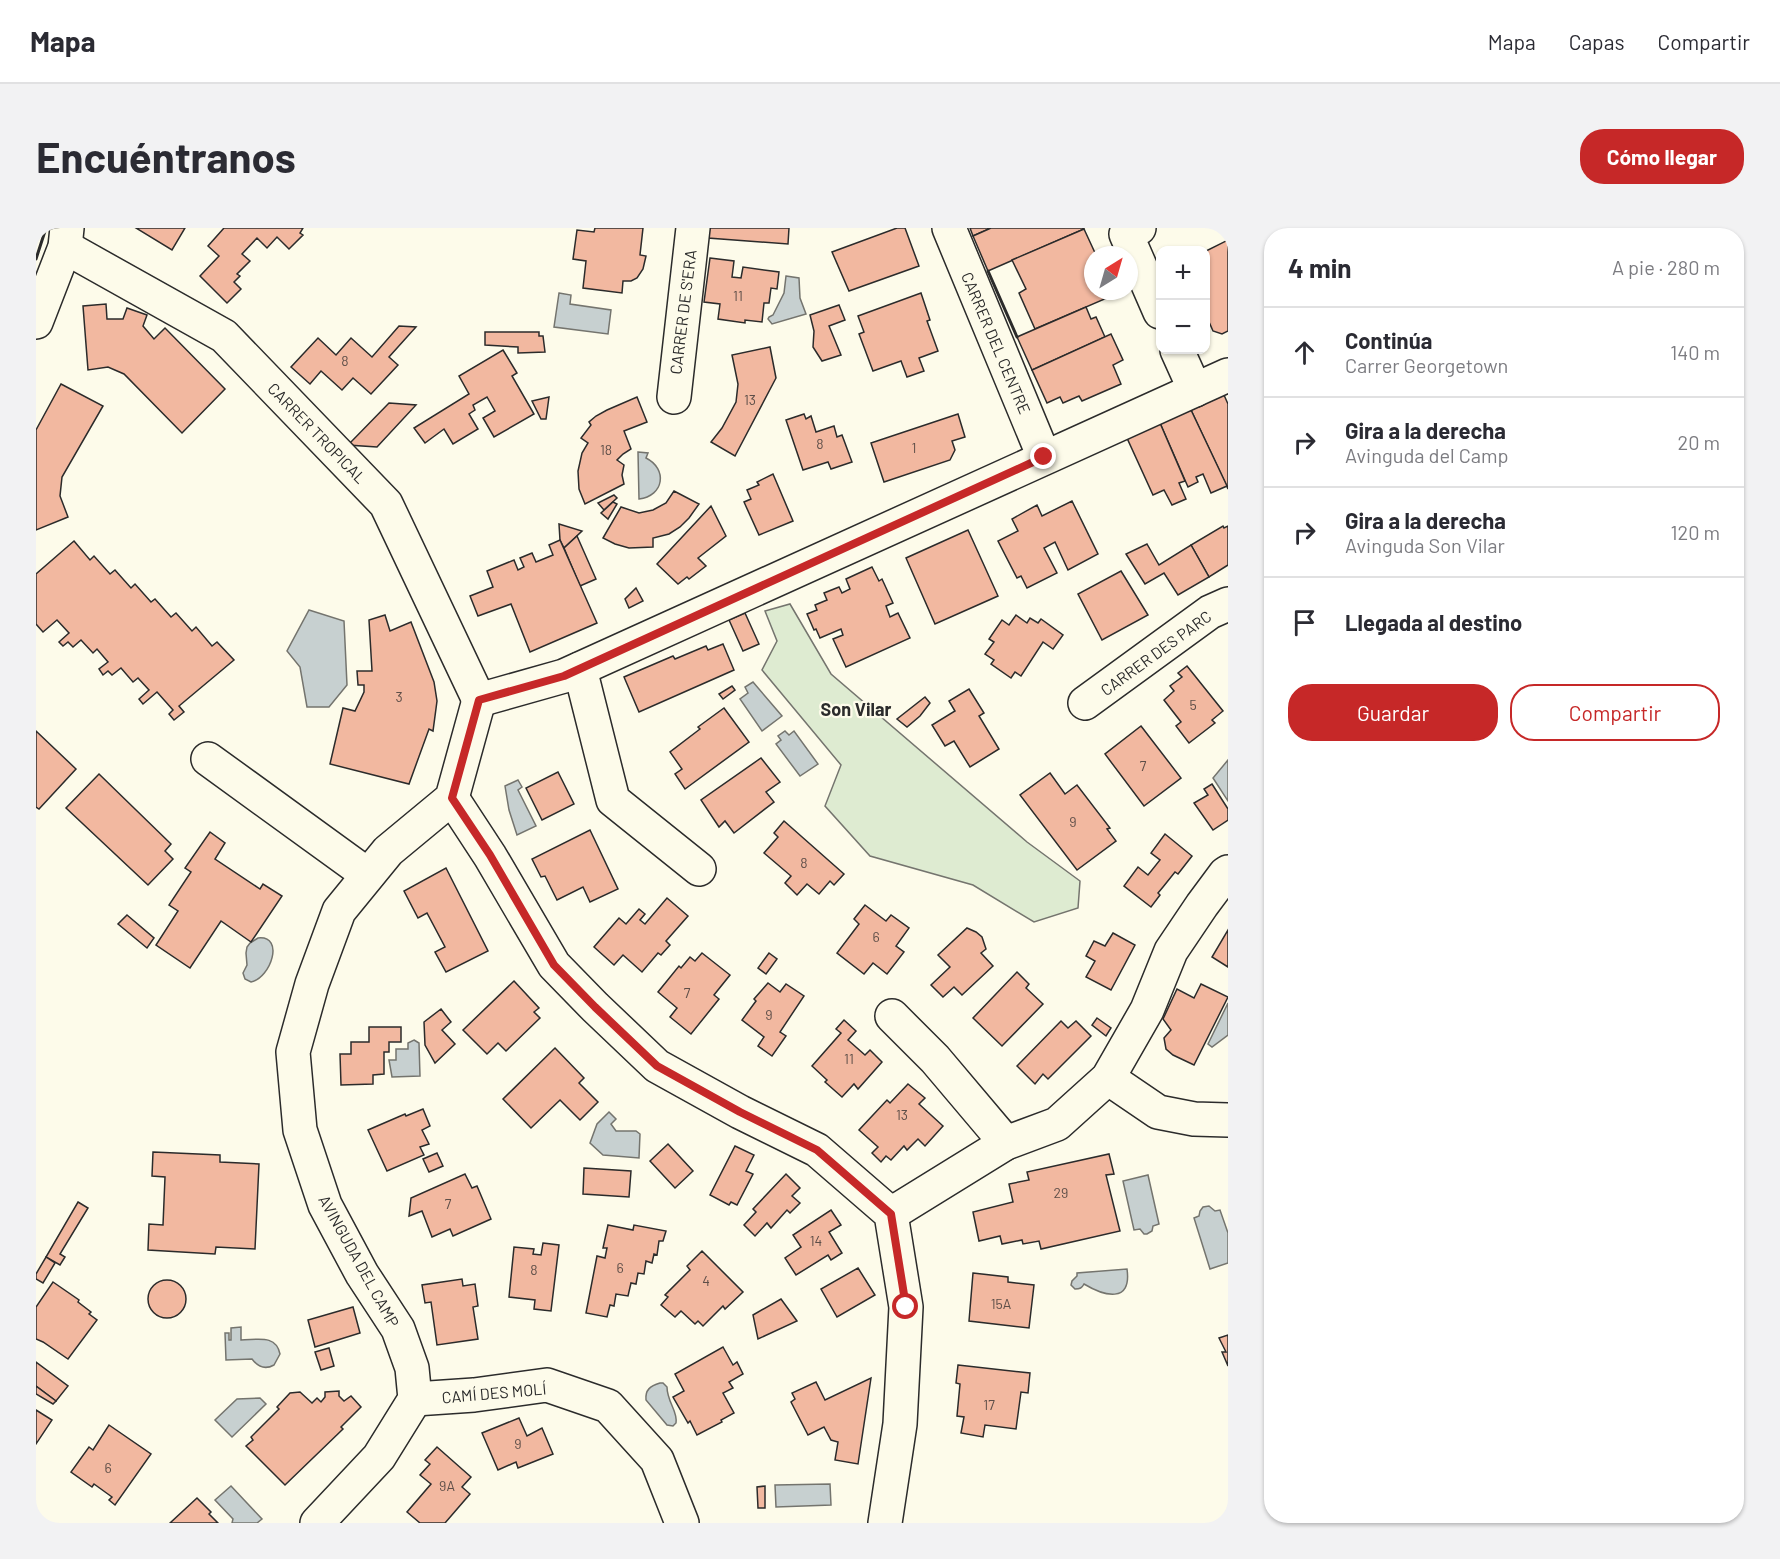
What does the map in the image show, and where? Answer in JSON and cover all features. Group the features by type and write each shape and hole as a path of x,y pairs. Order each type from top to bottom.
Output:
{"street":[{"name":"CARRER DE S'ERA","path":"674,397 693,228"},
{"name":"CARRER DEL CENTRE","path":"949,228 1044,457"},
{"path":"1139,228 1126,234 1156,301"},
{"path":"36,322 66,237"},
{"name":"CARRER TROPICAL","path":"66,237 224,336 386,504 479,700"},
{"path":"1179,354 1195,390"},
{"path":"885,1523 900,1424 906,1307 891,1214 817,1150 740,1112 657,1066 554,965 490,855 452,798 479,700 564,676 1228,375"},
{"name":"CARRER DES PARC","path":"1085,703 1210,612 1228,604"},
{"path":"580,669 613,800 699,869"},
{"path":"208,759 368,874"},
{"name":"AVINGUDA DEL CAMP","path":"415,1399 412,1368 398,1329 362,1274 325,1205 300,1130 293,1052 312,984 339,911 388,851 452,798"},
{"path":"891,1214 1006,1143 1057,1124 1108,1078 1147,1010 1171,951 1228,872"},
{"path":"892,1016 935,1059 1006,1143"},
{"path":"1108,1078 1158,1112 1194,1119 1228,1120"},
{"name":"CAMÍ DES MOLÍ","path":"415,1399 474,1395 547,1385 608,1407 657,1460 682,1523"},
{"path":"316,1523 379,1456 415,1399"}],"green space":[{"path":"790,604 831,674 1027,842 1080,881 1078,908 1034,922 973,885 870,856 825,806 841,765 762,670 777,641 765,611"}],"shaded area":[{"path":"786,276 799,278 800,298 806,314 772,324 768,319 773,315 784,293"},
{"path":"559,293 571,295 570,304 611,310 608,334 554,327"},
{"path":"638,452 648,453 646,458 658,469 660,475 658,488 654,493 639,499"},
{"path":"309,610 344,621 347,685 329,707 307,707 300,667 287,651"},
{"path":"753,682 782,716 762,731 740,699 748,693 745,687"},
{"path":"785,731 789,735 794,731 818,764 800,776 776,744 781,740 778,736"},
{"path":"1228,760 1228,801 1213,778"},
{"path":"518,780 522,787 518,790 536,826 517,835 509,810 505,786"},
{"path":"258,938 266,939 271,943 272,957 264,973 251,982 245,979 243,973 247,965 246,953 250,943"},
{"path":"1228,1003 1228,1035 1212,1047 1208,1044"},
{"path":"414,1040 419,1043 420,1076 392,1077 389,1060 396,1060 396,1049 408,1049 408,1043"},
{"path":"609,1112 616,1119 611,1124 616,1131 636,1131 640,1134 639,1158 603,1155 590,1143 597,1124"},
{"path":"1148,1175 1159,1224 1153,1226 1152,1231 1144,1234 1140,1229 1134,1230 1123,1181"},
{"path":"1209,1206 1215,1211 1220,1210 1228,1233 1228,1263 1210,1269 1194,1218 1199,1216 1203,1207"},
{"path":"1127,1269 1125,1288 1115,1294 1100,1292 1084,1284 1077,1289 1071,1285 1077,1273"},
{"path":"241,1327 241,1340 259,1339 274,1343 280,1354 274,1365 262,1367 252,1359 226,1360 225,1333 229,1333 229,1340 231,1340 231,1328"},
{"path":"660,1383 667,1387 676,1419 673,1426 667,1425 646,1400 649,1389"},
{"path":"260,1398 266,1404 232,1437 215,1420 237,1399"},
{"path":"830,1484 831,1505 776,1507 775,1485"},
{"path":"231,1486 262,1519 257,1523 232,1523 233,1519 215,1500"}],"building":[{"path":"136,228 185,228 172,250"},
{"path":"224,228 303,228 300,233 303,235 289,249 277,237 267,248 257,238 242,254 250,261 237,274 240,276 234,282 241,289 227,303 200,276 219,256 208,246"},
{"path":"595,228 643,228 640,255 646,256 643,269 637,278 623,281 622,293 583,288 586,261 573,259 577,230 594,232"},
{"path":"709,228 789,228 788,244 708,238"},
{"path":"897,228 905,228 919,266 849,291 832,252"},
{"path":"970,228 991,228 973,236"},
{"path":"991,228 1084,229 988,271 973,236"},
{"path":"1084,229 1092,246 1084,246 1084,300 1102,300 1035,329 1019,293 1026,289 1012,260"},
{"path":"1228,240 1228,331 1222,334 1213,331 1210,324 1210,249"},
{"path":"710,258 734,261 732,277 741,278 743,267 779,272 777,289 771,288 769,303 764,303 762,322 745,320 745,323 718,319 720,304 704,302"},
{"path":"921,293 930,320 927,321 938,351 919,358 924,371 907,377 901,361 873,371 859,334 864,332 858,316"},
{"path":"106,304 107,319 123,319 127,308 147,315 143,326 154,339 165,328 225,389 182,433 124,374 108,367 88,370 83,306"},
{"path":"839,305 845,320 829,326 841,355 822,361 813,347 814,331 810,315"},
{"path":"1086,307 1091,319 1096,317 1105,337 1032,370 1017,337"},
{"path":"399,326 416,327 389,357 398,365 371,394 353,378 342,390 321,371 310,384 291,367 318,338 336,355 351,338 372,357"},
{"path":"485,332 539,332 539,336 543,336 545,352 518,353 518,347 485,345"},
{"path":"1111,334 1123,360 1113,365 1121,384 1082,401 1079,396 1063,403 1060,397 1047,403 1032,370"},
{"path":"770,347 776,378 735,456 711,442 722,428 736,402 738,384 732,355"},
{"path":"503,350 517,373 512,376 534,414 494,437 483,418 495,411 487,397 473,405 475,410 469,414 478,429 453,444 444,429 425,443 414,428 469,394 459,376"},
{"path":"61,384 103,406 62,477 60,496 68,517 36,530 36,430"},
{"path":"1224,395 1228,404 1228,489 1191,410"},
{"path":"549,397 546,419 541,419 532,401"},
{"path":"637,397 647,422 624,431 631,449 617,460 624,465 622,475 624,484 585,504 579,489 578,471 582,453 588,443 581,438 591,425 589,422 596,416"},
{"path":"389,403 416,405 377,447 348,445"},
{"path":"1191,410 1227,486 1211,493 1203,474 1196,477 1198,482 1188,487 1160,423"},
{"path":"804,414 806,419 811,416 816,432 834,426 837,437 842,435 852,462 831,469 828,462 803,470 786,420"},
{"path":"958,414 965,437 952,441 955,450 950,460 884,482 871,443"},
{"path":"1160,423 1185,481 1179,483 1186,499 1172,505 1164,490 1153,495 1127,438"},
{"path":"773,474 793,521 759,535 744,502 751,499 747,490 759,485 757,482"},
{"path":"674,491 699,504 680,527 669,534 653,538 653,547 629,548 603,538 621,507 639,513 653,510 666,503"},
{"path":"614,495 617,498 604,510 598,503"},
{"path":"1072,501 1098,554 1068,570 1055,542 1044,548 1057,573 1027,588 1021,576 1017,578 998,541 1018,531 1012,519 1037,505 1042,516"},
{"path":"613,502 617,504 608,519 601,513"},
{"path":"711,506 726,536 698,558 706,566 678,584 657,564"},
{"path":"559,524 582,531 564,548 560,540"},
{"path":"1223,526 1224,528 1228,526 1228,565 1209,577 1191,545"},
{"path":"968,530 998,596 935,624 906,558"},
{"path":"577,536 596,579 580,586 564,548"},
{"path":"560,540 597,623 530,652 511,604 478,616 470,596 493,587 487,571 514,560 518,570 524,567 520,558 532,553 536,562 553,555 549,545"},
{"path":"74,541 90,560 94,556 110,574 115,570 131,588 135,584 151,602 155,599 171,617 176,613 192,631 196,627 212,646 217,642 234,660 179,706 184,712 174,720 169,714 173,710 157,692 143,704 139,699 149,690 138,678 133,682 121,668 112,675 108,671 103,675 99,669 108,662 97,649 93,653 81,640 73,647 68,642 63,646 59,642 69,633 57,620 43,632 36,624 36,574"},
{"path":"1147,544 1159,565 1191,545 1209,577 1178,595 1164,573 1145,584 1126,554"},
{"path":"872,567 879,581 882,579 893,603 886,606 890,617 898,613 910,638 846,667 833,639 843,635 841,629 820,638 807,614 817,610 815,605 827,600 824,593 839,587 842,593 850,589 846,579"},
{"path":"1121,571 1148,615 1102,640 1078,594"},
{"path":"636,588 643,601 629,608 625,599"},
{"path":"745,613 759,644 743,651 729,620"},
{"path":"385,615 390,631 411,622 434,682 437,701 433,731 429,729 409,784 330,764 343,708 355,711 364,692 364,685 358,685 357,671 372,671 369,620"},
{"path":"1016,615 1027,623 1030,618 1038,623 1041,619 1063,635 1053,649 1043,642 1021,676 1015,672 1011,678 991,664 994,660 985,654 994,642 989,639 1002,620 1009,625"},
{"path":"723,644 734,670 639,712 624,677 673,656 675,659 706,646 708,650"},
{"path":"1187,666 1223,711 1212,720 1215,723 1189,743 1176,726 1181,722 1164,700 1174,691 1170,686 1182,677 1178,673"},
{"path":"732,686 735,690 723,699 719,694"},
{"path":"969,689 984,713 979,716 999,749 970,767 954,741 945,746 932,725 955,711 949,701"},
{"path":"925,697 930,703 907,727 897,719"},
{"path":"724,708 749,742 685,789 675,774 682,769 670,752"},
{"path":"1141,726 1181,778 1144,806 1105,754"},
{"path":"36,731 76,769 39,809 36,807"},
{"path":"761,758 780,782 766,792 774,802 734,833 725,821 719,827 701,800"},
{"path":"558,772 574,804 542,820 526,788"},
{"path":"1050,773 1065,794 1077,785 1110,828 1107,829 1116,841 1077,870 1020,795"},
{"path":"99,774 171,844 165,851 173,859 148,885 66,808"},
{"path":"1212,784 1228,809 1228,820 1213,830 1194,803 1208,795 1204,789"},
{"path":"784,821 844,874 834,885 830,881 819,894 807,884 797,895 785,883 791,876 764,853 778,837 774,833"},
{"path":"590,830 618,889 590,902 583,887 557,900 545,876 541,877 532,859"},
{"path":"210,832 225,843 215,859 260,889 263,884 282,896 251,942 221,921 190,968 156,945 178,911 169,905 191,872 185,868"},
{"path":"1165,834 1192,856 1178,874 1175,872 1158,893 1160,895 1151,907 1124,886 1138,867 1148,875 1160,860 1151,853"},
{"path":"446,868 488,951 446,972 435,952 445,947 427,913 418,918 404,891"},
{"path":"667,898 688,916 666,941 670,945 661,955 658,953 642,972 623,955 614,965 594,947 619,918 626,924 639,909 645,914 640,920 645,924"},
{"path":"865,905 886,921 891,915 909,928 896,946 904,952 887,974 873,963 864,974 837,953 859,924 854,919"},
{"path":"127,915 154,938 147,948 118,924"},
{"path":"967,928 982,937 986,949 981,953 993,966 962,995 954,987 943,997 931,985 950,967 938,955"},
{"path":"1228,930 1228,967 1212,957"},
{"path":"1113,933 1135,945 1111,990 1086,977 1095,961 1086,956 1094,941 1105,946"},
{"path":"702,953 730,975 714,995 719,999 691,1034 670,1017 677,1008 658,992 679,966 681,968 690,957 695,961"},
{"path":"769,953 777,959 766,974 758,968"},
{"path":"1017,972 1029,984 1026,988 1043,1004 1002,1046 973,1018"},
{"path":"514,981 539,1008 534,1012 540,1018 506,1051 498,1043 487,1054 463,1030"},
{"path":"768,983 780,992 786,984 804,996 780,1032 786,1036 772,1056 758,1046 764,1037 742,1020 756,1001 754,999"},
{"path":"1201,984 1228,997 1194,1065 1166,1049 1164,1038 1171,1030 1163,1019 1177,989 1194,998"},
{"path":"441,1009 451,1022 442,1030 455,1044 435,1063 425,1045 424,1022"},
{"path":"1097,1018 1111,1028 1106,1036 1092,1025"},
{"path":"844,1020 856,1031 848,1040 865,1055 870,1050 882,1062 858,1089 854,1084 842,1097 812,1066 841,1033 836,1029"},
{"path":"1061,1021 1068,1028 1076,1021 1091,1036 1048,1079 1043,1074 1035,1084 1017,1066"},
{"path":"369,1027 401,1027 401,1042 389,1042 389,1052 384,1052 384,1074 373,1075 373,1084 341,1085 340,1054 351,1054 351,1042 369,1042"},
{"path":"555,1048 584,1078 579,1083 598,1102 580,1120 560,1100 531,1128 503,1099"},
{"path":"908,1084 925,1098 919,1104 943,1126 925,1146 918,1139 907,1150 904,1146 891,1160 886,1156 881,1162 872,1153 878,1147 859,1130 887,1100 890,1103"},
{"path":"423,1109 430,1126 422,1130 429,1144 420,1147 424,1155 387,1171 368,1130"},
{"path":"668,1144 693,1171 675,1188 650,1161"},
{"path":"735,1146 754,1155 746,1171 753,1174 737,1205 731,1202 729,1205 710,1195"},
{"path":"153,1152 220,1155 220,1162 259,1164 255,1249 216,1247 215,1254 148,1250 149,1224 163,1225 165,1177 152,1176"},
{"path":"437,1153 443,1166 429,1172 423,1159"},
{"path":"1109,1154 1114,1174 1106,1175 1120,1231 1041,1249 1039,1241 1023,1244 1022,1240 1002,1244 1000,1236 979,1241 973,1212 1013,1202 1009,1184 1029,1180 1027,1172"},
{"path":"584,1168 631,1171 629,1197 583,1194"},
{"path":"465,1174 472,1188 477,1186 491,1219 453,1236 450,1229 432,1237 422,1211 409,1216 411,1198"},
{"path":"786,1174 800,1188 792,1196 800,1203 790,1213 787,1210 771,1228 767,1223 755,1236 744,1225 756,1212 753,1209"},
{"path":"78,1202 88,1208 60,1254 65,1257 60,1265 46,1257"},
{"path":"831,1210 841,1225 829,1232 842,1253 831,1260 828,1255 796,1275 785,1258 801,1247 793,1235"},
{"path":"608,1225 633,1230 634,1225 666,1231 663,1241 659,1241 657,1255 654,1254 652,1263 646,1261 644,1274 638,1273 636,1284 631,1283 628,1296 616,1294 614,1306 610,1305 607,1317 586,1313 597,1256 605,1258 607,1248 603,1248"},
{"path":"543,1243 559,1245 551,1311 534,1309 535,1300 509,1297 514,1247 534,1249 533,1254 541,1255"},
{"path":"702,1251 743,1292 725,1309 723,1306 703,1326 698,1321 695,1324 681,1311 675,1317 661,1305 668,1297 665,1295 690,1270 687,1266"},
{"path":"46,1257 55,1263 43,1283 36,1279 36,1274"},
{"path":"858,1268 875,1295 837,1317 821,1289"},
{"path":"973,1273 1008,1277 1008,1282 1034,1285 1029,1328 969,1321"},
{"path":"462,1279 463,1286 475,1284 478,1306 473,1307 478,1339 437,1345 431,1302 425,1303 422,1285"},
{"path":"167,1280 174,1281 180,1286 185,1292 185,1306 180,1312 174,1317 167,1318 160,1317 154,1312 149,1306 148,1299 149,1292 154,1286 160,1281"},
{"path":"53,1282 79,1300 78,1302 97,1320 68,1359 36,1339 36,1307"},
{"path":"781,1299 797,1321 758,1339 753,1315"},
{"path":"353,1307 360,1333 315,1347 308,1320"},
{"path":"1228,1335 1228,1366 1222,1352 1226,1352 1219,1338"},
{"path":"723,1347 733,1365 737,1362 743,1374 729,1382 733,1388 723,1393 734,1413 697,1435 673,1397 684,1391 675,1374"},
{"path":"329,1348 334,1366 321,1370 315,1352"},
{"path":"36,1362 68,1386 56,1401 36,1386"},
{"path":"958,1365 1030,1373 1028,1393 1021,1392 1016,1429 985,1425 983,1437 961,1433 964,1417 957,1416 960,1384 956,1383"},
{"path":"871,1378 858,1464 835,1460 838,1442 831,1440 824,1427 808,1435 791,1402 795,1399 792,1393 816,1382 825,1400"},
{"path":"36,1386 56,1401 53,1404 36,1394"},
{"path":"339,1391 339,1396 344,1401 351,1396 361,1407 341,1427 343,1429 285,1485 246,1446 253,1440 251,1437 279,1409 277,1407 290,1393 300,1392 312,1403 317,1398 321,1402 325,1397 325,1392"},
{"path":"36,1410 52,1420 36,1444"},
{"path":"519,1418 527,1436 542,1428 553,1454 518,1468 516,1462 498,1470 482,1433"},
{"path":"109,1425 151,1454 115,1505 109,1500 112,1497 94,1484 92,1487 71,1472 89,1447 93,1450"},
{"path":"437,1447 471,1477 462,1487 470,1494 445,1523 420,1523 407,1512 431,1484 420,1475 430,1464 425,1460"},
{"path":"765,1486 765,1508 758,1508 757,1487"},
{"path":"197,1498 218,1523 170,1523"}],"wall":[{"path":"36,259 46,228"},
{"path":"988,271 1017,337"}],"district":[{"name":"Son Vilar","path":"856,710"}],"route":[{"path":"906,1307 891,1214 817,1150 740,1112 657,1066 554,965 490,855 452,798 479,700 564,676 1044,457"}]}
